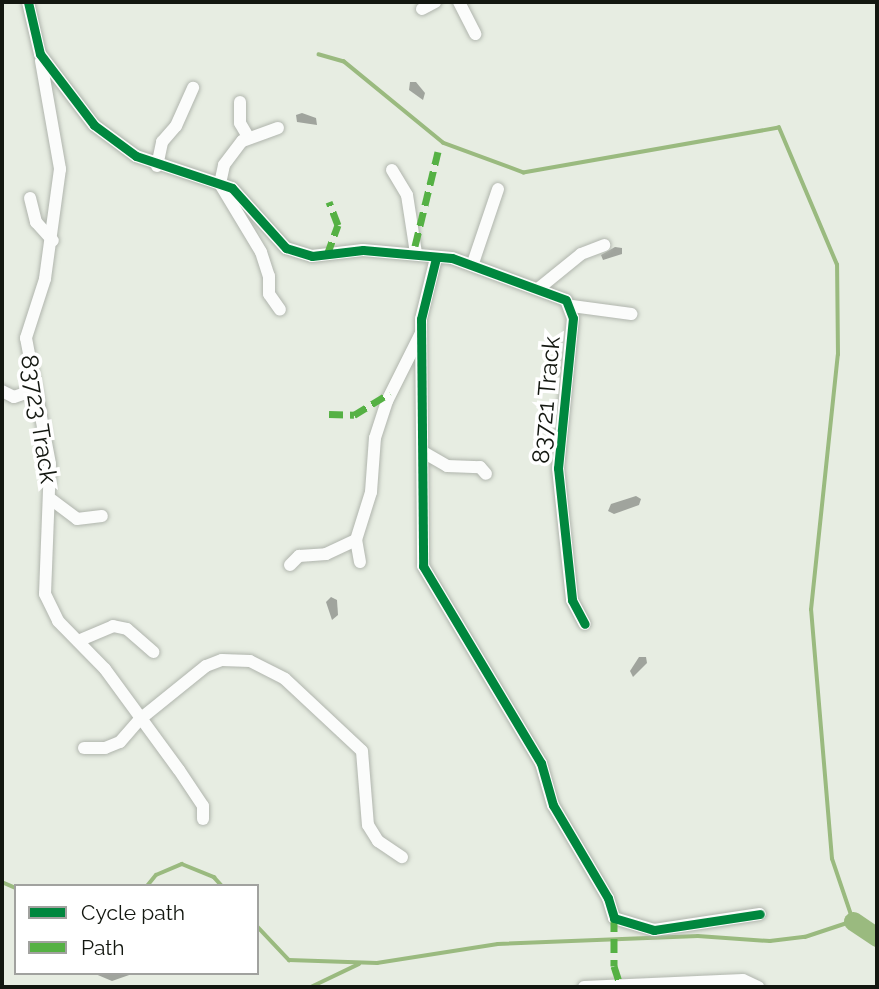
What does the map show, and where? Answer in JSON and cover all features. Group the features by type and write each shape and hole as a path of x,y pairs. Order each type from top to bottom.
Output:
{"street":[{"name":"83721 Track","path":"28,2 40,54 94,125 158,166 220,184 241,195 281,243 299,255 416,253 473,263 566,300 572,306 558,468 572,600 585,624"},
{"path":"422,9 435,2"},
{"path":"458,2 475,34"},
{"name":"83723 Track","path":"40,54 59,162 52,241 26,338 34,390 51,464 52,500 45,594 58,621 105,669 139,720 202,804 202,818"},
{"path":"158,166 162,142 176,125 193,88"},
{"path":"240,102 240,123 248,136"},
{"path":"278,128 248,136 229,156 220,184 261,252 270,276 269,294 280,310"},
{"path":"392,170 407,195 416,253"},
{"path":"473,263 498,190"},
{"path":"30,198 36,222 52,241"},
{"path":"538,289 581,254 604,244"},
{"path":"436,258 421,333 423,452 420,518 424,566 541,763 553,805 608,898 614,918 654,930 760,914"},
{"path":"572,306 631,314"},
{"path":"360,562 356,540 365,519 375,438 387,401 421,333"},
{"path":"2,391 14,397 34,390"},
{"path":"423,452 447,466 480,467 486,474"},
{"path":"52,500 78,519 102,516"},
{"path":"290,565 299,556 326,555 356,540"},
{"path":"78,641 103,628 120,628 153,652"},
{"path":"84,748 105,748 120,742 139,720 191,675 222,660 250,661 269,669 305,695 362,751 368,825 377,841 402,857"},
{"path":"584,987 743,980 758,987"}],"building":[{"path":"410,82 416,82 425,93 423,100 409,90"},
{"path":"302,113 316,118 317,125 297,122 296,115"},
{"path":"615,247 622,248 622,254 603,260 601,255"},
{"path":"636,496 641,499 639,505 614,514 608,511 611,504"},
{"path":"331,597 337,600 338,615 332,620 326,602"},
{"path":"639,657 646,657 647,663 633,677 630,671"},
{"path":"98,975 129,975 112,981"}],"waterway":[{"path":"259,928 289,960 377,963 498,944 698,936 770,941 805,937 853,921 832,859 811,610 838,355 837,265 779,128 524,173 443,143 344,62 319,55"},
{"path":"149,884 156,875 182,864 214,877 220,884"},
{"path":"2,882 14,887"},
{"path":"853,921 877,937"},
{"path":"311,987 359,964"}],"marked path":[{"path":"415,246 438,152"},
{"path":"327,255 338,225 329,202"},
{"path":"329,414 354,415 390,393"},
{"path":"614,918 614,966 620,985"}],"cycle path":[{"path":"28,2 40,54 94,125 136,156 232,188 286,248 312,256 363,250 452,258 566,300 573,318 558,468 572,600 585,624"},
{"path":"436,258 421,319 423,566 541,763 553,805 608,898 614,918 654,930 760,914"}]}
